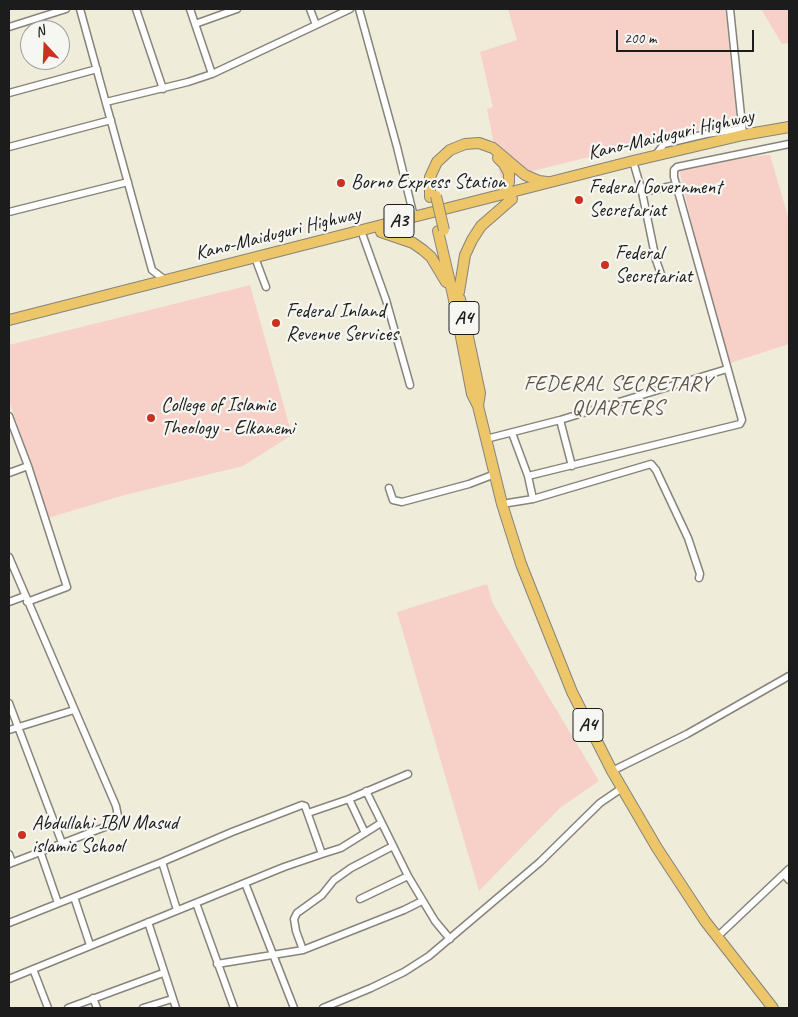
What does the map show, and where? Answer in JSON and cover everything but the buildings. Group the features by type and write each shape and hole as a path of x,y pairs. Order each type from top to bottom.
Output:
{"highway":[{"name":"Kano-Maiduguri Highway","path":"9,320 414,217 634,165 655,156 742,132 789,127"},
{"name":"Kano-Maiduguri Highway","path":"9,326 381,232 548,183 789,133"},
{"name":"A4","path":"548,183 525,174 493,148 479,143 465,144 450,150 437,162 430,177 480,393 478,406 502,504 521,564 553,646 576,700 612,771 666,862 717,937 773,1008"},
{"name":"A4","path":"433,196 437,173 444,162 460,152 476,149 491,153 504,164 509,177 508,196"},
{"path":"456,294 465,255 472,240 481,226 508,196"},
{"path":"381,232 413,243 423,250 431,257 456,294"}],"street":[{"path":"9,27 66,9"},
{"path":"80,9 152,270 165,280"},
{"path":"136,9 163,89"},
{"path":"190,9 212,74"},
{"path":"195,24 237,9"},
{"path":"310,9 316,25"},
{"path":"106,102 163,89 212,74 350,9"},
{"path":"358,9 397,148 414,217"},
{"path":"730,9 742,132"},
{"path":"9,93 97,69"},
{"path":"9,147 111,120"},
{"path":"528,476 740,424 742,420 674,170 677,166 789,144"},
{"path":"634,165 642,192 656,260 662,277"},
{"path":"9,212 128,182"},
{"path":"642,192 677,184"},
{"path":"362,236 386,300 410,385"},
{"path":"257,263 266,287"},
{"path":"145,285 152,270"},
{"path":"486,439 560,420 727,370"},
{"path":"9,416 28,466 67,586 26,599 9,602"},
{"path":"560,420 572,466"},
{"path":"512,432 528,476 533,498"},
{"path":"502,504 533,498 651,464 656,470 688,538 700,574 698,578"},
{"path":"9,473 28,466"},
{"path":"390,488 393,500 402,502 469,484 495,474"},
{"path":"9,556 116,806 118,816 110,825 10,863 9,854"},
{"path":"612,771 688,734 789,676"},
{"path":"9,702 62,843"},
{"path":"9,730 74,710"},
{"path":"308,813 408,774"},
{"path":"323,1008 404,972 429,956 540,862 600,803 622,788"},
{"path":"366,791 422,901 450,939"},
{"path":"348,799 365,833"},
{"path":"9,923 296,807 305,806 322,854"},
{"path":"9,979 245,883 341,848 381,823"},
{"path":"303,950 294,920 297,913 322,895 334,880 351,868 393,846"},
{"path":"40,851 58,903"},
{"path":"162,862 177,910"},
{"path":"717,937 789,869"},
{"path":"784,874 789,880"},
{"path":"360,898 408,876"},
{"path":"245,883 294,1008"},
{"path":"74,897 90,945"},
{"path":"217,964 303,950 422,901"},
{"path":"196,903 234,1008"},
{"path":"148,922 176,1008"},
{"path":"33,969 48,1008"},
{"path":"68,1008 163,972"},
{"path":"93,998 98,1008"},
{"path":"143,1008 172,999"}],"shaded area":[{"path":"508,9 725,9 737,120 501,179 487,109 493,107 480,52 517,40"},
{"path":"761,9 789,9 789,43 782,44"},
{"path":"770,155 789,220 789,344 727,364 679,169 723,159"},
{"name":"College of Islamic Theology - Elkanemi","path":"250,285 292,435 243,466 121,496 48,518 9,400 9,345"},
{"path":"487,584 493,604 599,781 560,808 479,891 397,612"}],"place":[{"name":"Borno Express Station","path":"341,183"},
{"name":"Federal Government Secretariat","path":"579,200"},
{"name":"Federal Secretariat","path":"605,265"},
{"name":"Federal Inland Revenue Services","path":"276,323"},
{"name":"College of Islamic Theology - Elkanemi","path":"151,418"},
{"name":"Abdullahi IBN Masud islamic School","path":"22,835"}],"district":[{"name":"FEDERAL SECRETARY QUARTERS","path":"618,396"}]}
